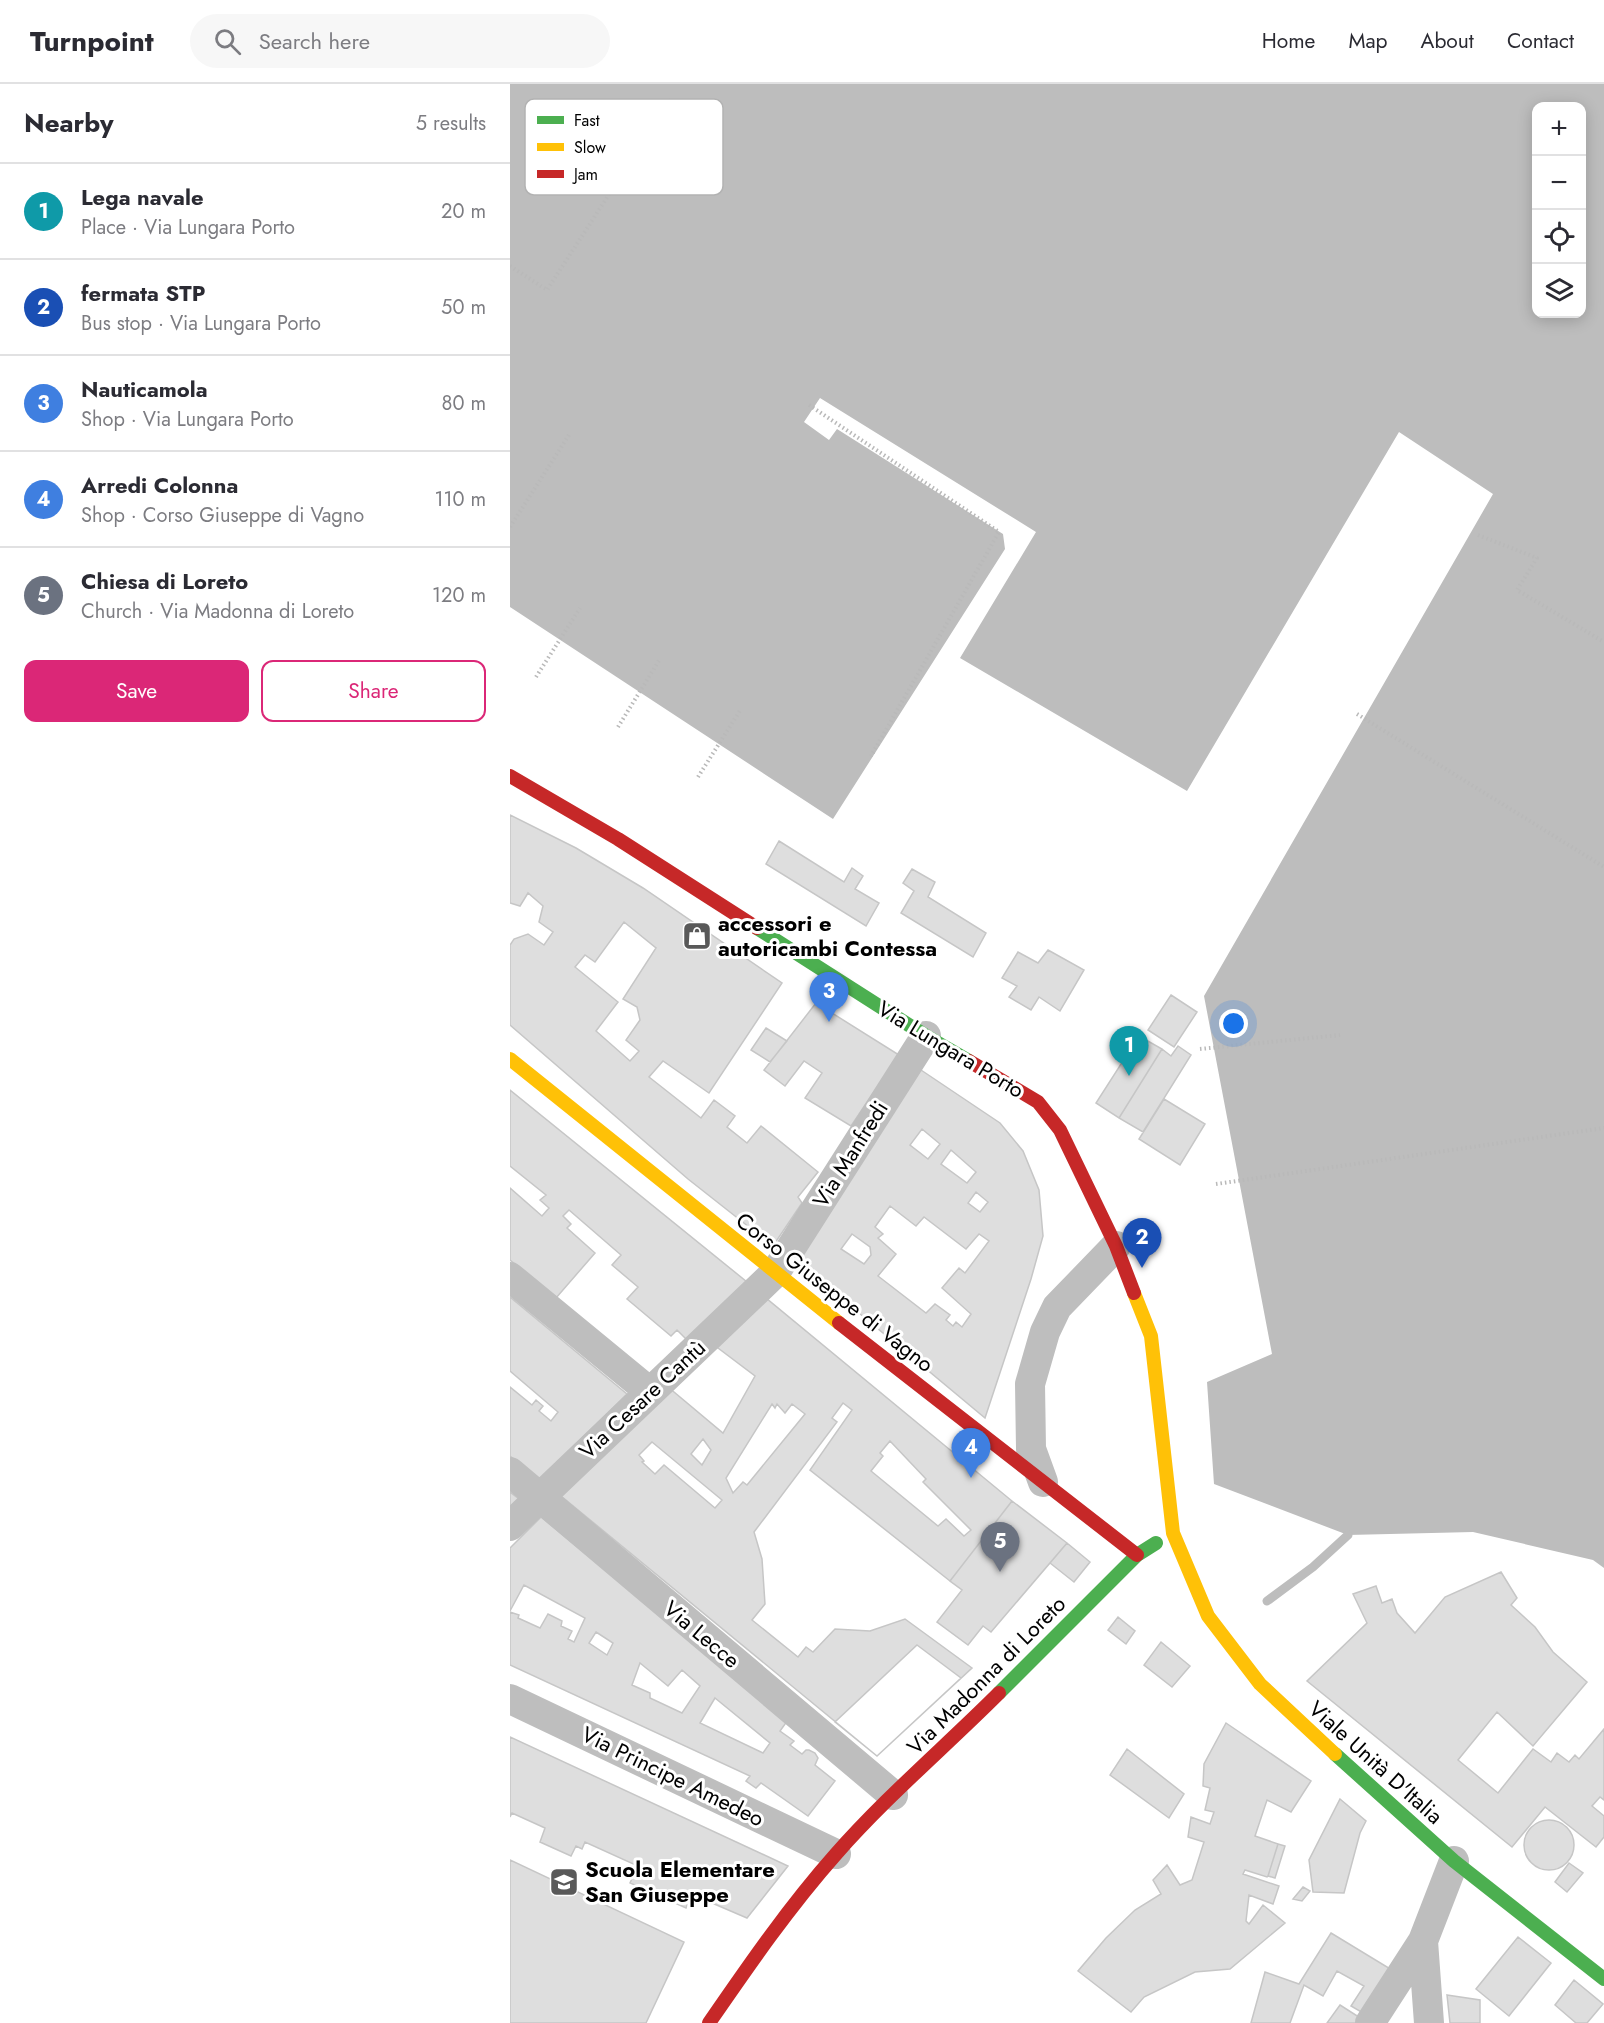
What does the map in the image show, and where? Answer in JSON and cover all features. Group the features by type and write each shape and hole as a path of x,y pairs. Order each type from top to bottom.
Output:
{"street":[{"name":"Via Lungara Porto","path":"510,776 618,839 926,1036 1038,1102 1060,1130 1116,1246 1151,1336 1173,1533"},
{"name":"Via Manfredi","path":"775,1273 926,1036"},
{"name":"Corso Giuseppe di Vagno","path":"510,1059 775,1273 1137,1555"},
{"path":"1043,1482 1031,1449 1030,1384 1045,1332 1057,1307 1116,1246"},
{"name":"Via Cesare Cantù","path":"510,1526 775,1273"},
{"path":"510,1277 650,1392"},
{"name":"Via Lecce","path":"510,1472 893,1795"},
{"name":"Via Madonna di Loreto","path":"709,2023 759,1950 836,1854 1137,1555 1173,1533"},
{"name":"Viale Unità D'Italia","path":"1173,1533 1208,1616 1260,1684 1454,1861 1604,1979"},
{"name":"Via Principe Amedeo","path":"510,1699 836,1854"},
{"path":"1370,2023 1423,1941 1454,1861"},
{"path":"1423,1941 1429,2023"}],"path":[{"path":"510,266 547,290 609,195"},
{"path":"809,405 999,532 871,756"},
{"path":"510,527 568,435"},
{"path":"1478,535 1537,558 1517,590 1604,642"},
{"path":"536,677 580,608"},
{"path":"618,727 660,659"},
{"path":"698,777 741,709"},
{"path":"1357,714 1604,867"},
{"path":"1200,1049 1340,1035"},
{"path":"1216,1184 1604,1128"}],"shaded area":[{"path":"510,84 1604,84 1604,1568 1593,1560 1473,1532 1348,1535 1214,1484 1207,1382 1272,1354 1204,996 1493,494 1399,432 1187,791 960,658 1036,532 820,398 804,422 829,440 837,429 1003,534 1005,549 833,819 510,607"}],"building":[{"path":"510,815 576,848 643,888 782,983 709,1093 663,1061 649,1077 701,1118 714,1100 735,1116 727,1127 747,1143 761,1126 818,1172 798,1197 802,1203 773,1246 688,1179 510,1025 510,945 514,939 528,934 544,945 553,932 539,922 543,906 528,893 520,906 510,903","holes":["624,922 656,948 623,999 637,1007 640,1020 626,1040 639,1051 630,1061 596,1031 618,1002 575,967 585,955 595,962"]},
{"path":"779,841 844,882 852,868 863,876 855,889 879,903 866,926 766,864"},
{"path":"912,869 935,882 928,897 986,933 973,957 901,913 914,891 903,883"},
{"path":"1048,950 1084,970 1060,1011 1039,997 1031,1010 1009,997 1017,986 1002,978 1018,952 1038,963"},
{"path":"1171,995 1197,1012 1174,1047 1148,1030"},
{"path":"816,1003 899,1055 851,1126 805,1098 822,1073 804,1061 785,1086 764,1070"},
{"path":"766,1028 787,1041 770,1062 751,1050"},
{"path":"1139,1036 1162,1049 1119,1118 1096,1103"},
{"path":"1178,1046 1191,1055 1143,1132 1119,1118 1162,1049 1171,1056"},
{"path":"918,1068 1000,1123 1023,1151 1039,1190 1043,1236 985,1418 793,1258","holes":["922,1129 940,1144 928,1159 910,1145","951,1150 976,1172 967,1183 941,1164","976,1192 988,1202 980,1212 968,1203","890,1206 916,1226 924,1217 966,1249 979,1234 989,1241 965,1273 959,1268 942,1288 971,1314 962,1327 956,1322 953,1326 946,1320 950,1315 935,1304 926,1313 878,1276 896,1254 878,1238 883,1234 875,1227","852,1234 870,1247 871,1255 864,1264 841,1249"]},
{"path":"510,1090 752,1286 691,1344 677,1330 671,1336 627,1299 638,1287 612,1265 621,1255 569,1210 563,1216 571,1224 567,1228 595,1253 556,1298 510,1260 510,1188 542,1216 549,1208 540,1200 546,1195 510,1166"},
{"path":"1164,1099 1205,1124 1180,1165 1139,1139"},
{"path":"761,1294 1012,1501 950,1581 810,1470 852,1410 843,1403 832,1418 837,1422 754,1532 762,1559 765,1604 752,1620 798,1657 806,1647 813,1652 835,1629 870,1631 905,1619 972,1668 877,1756 561,1496 668,1387 723,1433 755,1376 710,1342","holes":["772,1404 775,1408 777,1404 785,1413 792,1404 805,1414 747,1485 743,1482 733,1493 726,1478","703,1439 711,1450 702,1465 691,1454","890,1441 926,1479 923,1482 971,1530 964,1536 946,1519 938,1526 871,1471 883,1456 880,1453","652,1442 722,1500 715,1508 664,1465 655,1474 642,1462 644,1461 639,1455"]},
{"path":"510,1297 627,1394 539,1480 510,1456 510,1387 532,1405 536,1400 543,1406 539,1411 551,1421 558,1412 510,1371"},
{"path":"510,1492 519,1499 510,1509"},
{"path":"1012,1501 1067,1543 991,1632 983,1626 968,1645 937,1622 962,1590 950,1581"},
{"path":"541,1517 788,1720 780,1731 794,1741 790,1745 802,1754 806,1750 815,1753 818,1758 815,1765 835,1781 808,1816 761,1783 756,1788 746,1781 750,1776 510,1665 510,1612 540,1628 548,1614 562,1621 561,1626 572,1631 568,1639 574,1642 585,1618 524,1585 510,1611 510,1548","holes":["596,1632 613,1643 607,1655 589,1643","640,1663 668,1686 682,1670 700,1686 682,1713 650,1698 650,1693 632,1685","715,1698 770,1743 763,1753 700,1723"]},
{"path":"1067,1543 1090,1562 1074,1582 1050,1563"},
{"path":"1501,1572 1517,1598 1511,1605 1535,1627 1553,1652 1587,1682 1533,1746 1497,1712 1458,1760 1498,1793 1533,1749 1551,1762 1557,1753 1569,1762 1575,1755 1579,1759 1604,1729 1604,1800 1600,1797 1592,1806 1604,1816 1604,1837 1596,1847 1545,1807 1512,1847 1307,1681 1367,1623 1353,1594 1376,1586 1382,1603 1392,1599 1397,1613 1415,1633 1445,1597"},
{"path":"1118,1617 1135,1631 1126,1644 1108,1630"},
{"path":"1161,1642 1190,1666 1172,1687 1144,1665"},
{"path":"917,1645 961,1678 877,1756 835,1722"},
{"path":"1226,1723 1311,1781 1291,1812 1267,1800 1255,1836 1278,1844 1268,1876 1245,1870 1243,1874 1279,1886 1273,1904 1249,1895 1246,1921 1249,1924 1263,1905 1285,1923 1230,1969 1195,1972 1144,1997 1131,2012 1078,1971 1106,1938 1135,1910 1161,1894 1153,1880 1167,1865 1180,1885 1192,1880 1204,1842 1188,1837 1191,1817 1210,1824 1214,1812 1205,1810 1210,1788 1203,1786 1204,1764"},
{"path":"510,1737 788,1866 747,1918 691,1894 686,1908 630,1883 638,1866 585,1842 582,1849 576,1846 571,1856 540,1842 545,1828 512,1813 510,1817"},
{"path":"1127,1749 1184,1794 1169,1818 1110,1775"},
{"path":"1340,1799 1366,1821 1360,1833 1344,1893 1313,1892 1309,1860"},
{"path":"1544,1820 1554,1820 1567,1827 1574,1840 1574,1850 1567,1863 1554,1870 1544,1870 1535,1866 1528,1859 1524,1850 1524,1840 1528,1831 1535,1824"},
{"path":"1278,1844 1285,1846 1275,1878 1268,1876"},
{"name":"Scuola Elementare San Giuseppe","path":"510,1860 684,1942 646,2023 510,2023"},
{"path":"1569,1863 1583,1873 1567,1892 1555,1882"},
{"path":"1303,1887 1310,1891 1302,1901 1293,1899"},
{"path":"1331,1933 1392,1970 1363,2013 1351,2006 1364,1986 1337,1971 1323,1996 1304,1985 1290,2023 1251,2023 1265,1972 1299,1984"},
{"path":"1518,1937 1551,1963 1509,2016 1476,1989"},
{"path":"1574,1980 1603,2004 1587,2023 1576,2023 1555,2005"},
{"path":"1447,1995 1480,2000 1480,2023 1450,2023"},
{"path":"1340,2005 1362,2019 1360,2023 1327,2023"}],"waterway":[{"path":"1267,1601 1313,1567 1348,1535"}],"traffic: fast":[{"path":"757,928 969,1061"},
{"path":"999,1693 1137,1555 1156,1543"},
{"path":"1335,1754 1454,1861 1604,1979"}],"traffic: slow":[{"path":"510,1059 839,1323"},
{"path":"1134,1293 1151,1336 1173,1533 1208,1616 1260,1684 1335,1754"}],"traffic: jam":[{"path":"510,776 618,839 757,928"},
{"path":"969,1061 1038,1102 1060,1130 1116,1246 1134,1293"},
{"path":"839,1323 1137,1555"},
{"path":"709,2023 786,1915 836,1854 895,1792 999,1693"}],"place":[{"name":"accessori e autoricambi Contessa","path":"697,936"},
{"name":"Nauticamola","path":"829,1022"},
{"name":"Lega navale","path":"1129,1076"},
{"name":"fermata STP","path":"1142,1268"},
{"name":"Arredi Colonna","path":"971,1478"},
{"name":"Chiesa di Loreto","path":"1000,1572"},
{"name":"Scuola Elementare San Giuseppe","path":"564,1882"}]}
